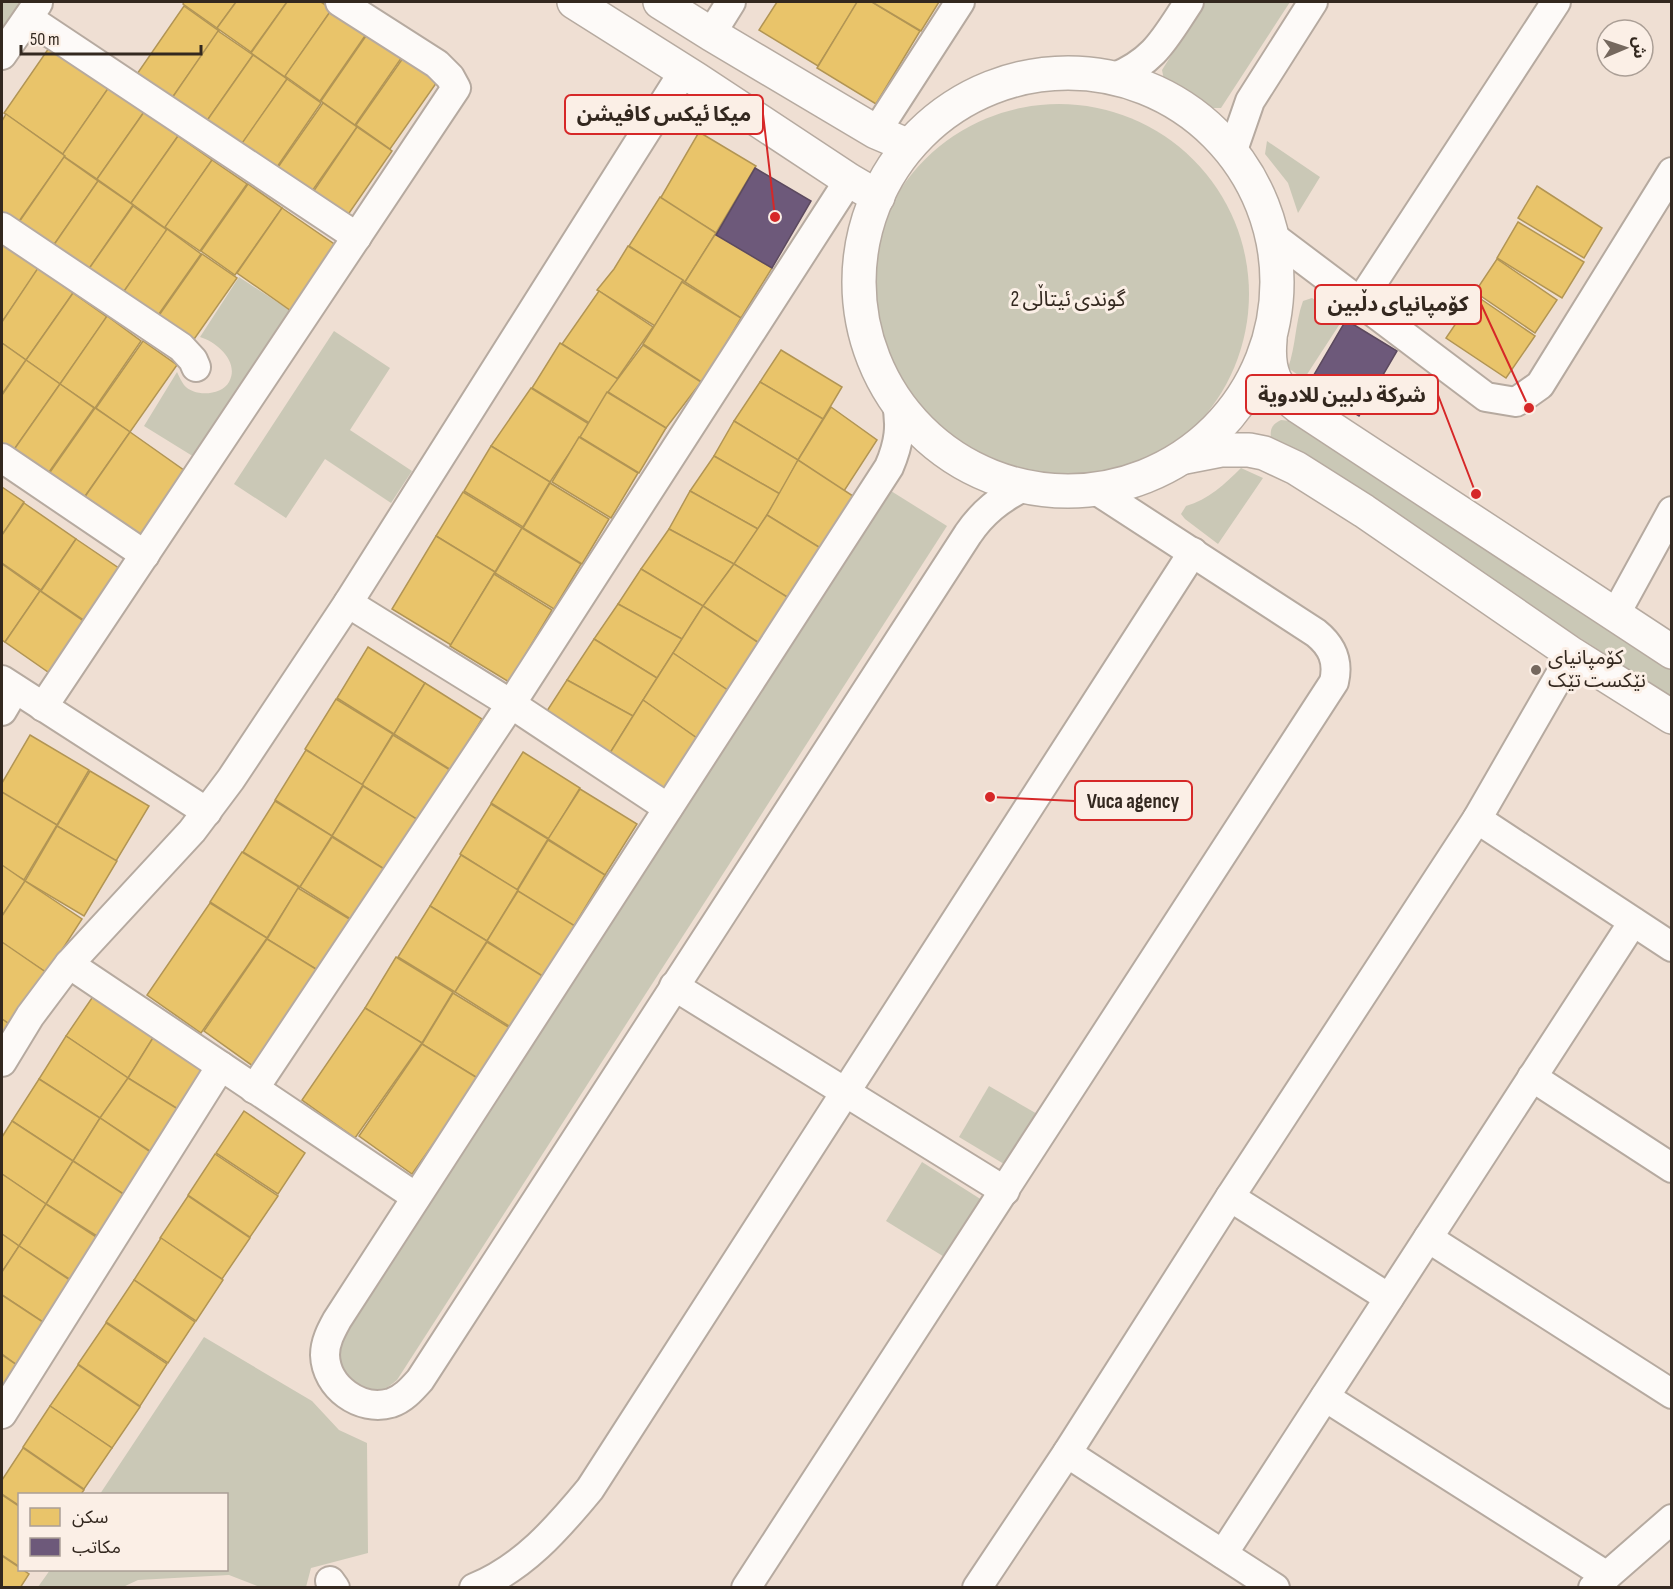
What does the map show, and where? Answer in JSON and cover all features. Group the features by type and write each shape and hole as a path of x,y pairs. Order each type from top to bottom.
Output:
{"street":[{"path":"43,707 456,88 450,77 437,64 340,2"},
{"path":"574,2 684,71 849,180 878,196"},
{"path":"660,2 876,132 909,146"},
{"path":"711,34 731,2"},
{"path":"876,132 960,2"},
{"path":"1113,78 1142,63 1154,53 1189,2"},
{"path":"1232,153 1250,101 1313,2"},
{"path":"1360,302 1556,2"},
{"path":"2,55 34,10 357,237"},
{"path":"2,1062 30,1016 69,964 207,812 231,779 348,603 684,71"},
{"path":"1271,332 1263,357 1238,404 1208,437 1181,458 1154,473 1096,490 1064,491 1023,487 986,475 951,455 921,430 896,400 876,362 863,322 860,279 865,237 878,196 909,146 934,122 956,106 980,93 1005,82 1059,73 1113,78 1152,90 1188,111 1219,137 1232,153 1256,192 1271,235 1277,283 1270,356 1274,377 1282,393 1671,652"},
{"path":"1271,235 1486,397 1516,402 1540,385 1671,172"},
{"path":"254,1089 511,704 849,180"},
{"path":"2,228 181,347 196,367"},
{"path":"896,400 900,417 900,434 889,467 337,1320 328,1337 325,1355 330,1374 339,1389 354,1400 372,1405 391,1403 407,1394 420,1380 978,519 992,506 1023,487"},
{"path":"1181,458 1221,450 1249,450 1264,453 1296,468 1364,511 1572,654 1671,717"},
{"path":"2,458 145,555"},
{"path":"746,1587 1334,682 1336,660 1322,638 1096,490"},
{"path":"1615,615 1671,511"},
{"path":"474,1587 487,1582 521,1561 558,1528 590,1489 1193,552"},
{"path":"348,603 511,704 668,808"},
{"path":"977,1587 1067,1453 1230,1197 1477,819 1572,654"},
{"path":"6,694 43,707 207,812"},
{"path":"1477,819 1671,947"},
{"path":"1223,1554 1633,922"},
{"path":"69,964 416,1197"},
{"path":"674,986 1005,1191"},
{"path":"2,1414 221,1066"},
{"path":"1532,1077 1671,1168"},
{"path":"1230,1197 1389,1298"},
{"path":"1428,1238 1671,1394"},
{"path":"1325,1397 1600,1581 1671,1519"},
{"path":"1067,1453 1275,1587"}],"shaded area":[{"path":"2,2 22,2 2,32"},
{"path":"1205,2 1290,2 1221,108 1211,108 1191,93 1164,80 1162,70"},
{"path":"1040,104 1078,104 1114,112 1149,126 1194,159 1217,188 1235,221 1246,257 1249,294 1246,331 1235,367 1217,400 1194,429 1165,452 1132,470 1078,484 1040,484 1004,476 969,462 938,441 912,415 891,384 877,349 869,313 869,275 877,239 891,204 912,173 938,147 969,126 1004,112"},
{"path":"1267,141 1320,177 1298,213 1288,183 1265,154"},
{"path":"239,277 294,313 199,460 144,426 177,372 184,385 194,392 214,392 225,387 229,382 232,367 229,360 220,348 200,337"},
{"path":"1312,298 1343,319 1304,379 1288,368 1303,301"},
{"path":"334,331 390,368 350,430 412,471 391,503 325,459 286,518 234,484"},
{"path":"1281,420 1290,421 1671,670 1671,696 1271,440 1272,428"},
{"path":"1241,468 1263,478 1218,544 1181,514 1186,506 1209,496"},
{"path":"891,491 947,526 397,1380 384,1389 374,1392 348,1385 336,1350"},
{"path":"989,1086 1039,1115 1009,1167 959,1137"},
{"path":"922,1162 982,1200 946,1258 886,1221"},
{"path":"204,1337 312,1401 339,1430 367,1443 368,1553 311,1568 306,1587 260,1587 229,1575 138,1580 123,1587 38,1587 49,1571 228,1571 228,1493 101,1493"}],"building: سكن":[{"path":"184,2 236,2 217,28 183,4"},
{"path":"236,2 287,2 251,52 217,28"},
{"path":"287,2 321,2 332,9 285,77 251,53"},
{"path":"777,2 858,2 818,66 759,30"},
{"path":"857,2 872,2 920,31 876,104 817,68"},
{"path":"872,2 939,2 921,31"},
{"path":"184,6 219,31 172,98 137,74"},
{"path":"332,9 367,33 320,101 285,76"},
{"path":"218,31 253,55 206,122 172,98"},
{"path":"368,33 402,57 355,125 321,101"},
{"path":"51,45 110,86 63,154 4,113"},
{"path":"253,55 287,79 240,147 206,122"},
{"path":"403,58 437,82 390,149 356,125"},
{"path":"287,79 321,103 275,170 240,146"},
{"path":"109,87 144,112 97,179 62,155"},
{"path":"323,103 357,127 310,194 276,170"},
{"path":"144,112 178,136 131,203 97,179"},
{"path":"6,114 65,156 17,224 2,213 2,121"},
{"path":"357,127 392,151 345,219 311,195"},
{"path":"699,132 756,166 716,233 660,199"},
{"path":"178,136 212,160 165,228 131,203"},
{"path":"64,157 98,181 51,249 17,225"},
{"path":"212,160 247,184 200,251 165,227"},
{"path":"98,181 133,205 86,273 51,249"},
{"path":"248,184 282,208 235,275 201,251"},
{"path":"1537,186 1602,228 1584,258 1518,218"},
{"path":"660,197 716,233 685,282 629,246"},
{"path":"133,206 167,230 120,297 86,273"},
{"path":"282,208 340,248 294,313 237,273"},
{"path":"1518,222 1584,262 1562,298 1497,258"},
{"path":"167,229 201,254 154,321 120,297"},
{"path":"716,233 772,268 741,318 685,282"},
{"path":"4,244 39,268 2,322 2,248"},
{"path":"628,246 683,280 655,326 597,290 614,269"},
{"path":"202,254 237,278 190,345 155,321"},
{"path":"1497,259 1557,300 1535,333 1475,292"},
{"path":"38,268 73,293 26,360 2,343 2,322"},
{"path":"682,282 741,318 703,383 643,344"},
{"path":"599,291 653,327 617,379 562,344"},
{"path":"73,293 107,317 60,384 26,360"},
{"path":"1475,295 1535,336 1506,378 1446,338"},
{"path":"107,316 141,341 95,408 60,384"},
{"path":"143,341 177,365 130,432 96,408"},
{"path":"2,343 26,360 2,394"},
{"path":"560,343 618,379 591,424 532,388"},
{"path":"643,345 701,382 666,428 608,392"},
{"path":"781,350 842,387 823,419 760,382"},
{"path":"26,360 60,384 13,451 2,443 2,395"},
{"path":"760,382 823,419 798,460 734,421"},
{"path":"60,384 94,408 47,475 13,451"},
{"path":"531,388 589,424 550,482 491,446"},
{"path":"607,392 666,428 639,473 580,437"},
{"path":"831,407 877,440 844,491 798,460"},
{"path":"95,408 130,432 83,499 48,475"},
{"path":"734,421 798,460 780,494 714,456"},
{"path":"130,432 195,478 149,544 84,498"},
{"path":"579,437 638,473 611,518 552,482"},
{"path":"491,446 550,482 523,527 464,491"},
{"path":"714,456 780,494 758,529 690,491"},
{"path":"798,460 856,498 822,549 767,515"},
{"path":"550,483 609,519 582,564 523,528"},
{"path":"2,487 24,502 2,535"},
{"path":"690,491 758,529 734,564 669,529"},
{"path":"463,492 522,528 495,572 436,536"},
{"path":"24,503 76,539 41,590 2,563 2,535"},
{"path":"767,515 822,549 792,600 734,564"},
{"path":"522,528 581,564 554,609 495,573"},
{"path":"669,529 734,564 703,606 641,569"},
{"path":"436,536 495,572 451,645 392,609"},
{"path":"76,539 129,575 94,627 41,591"},
{"path":"2,564 40,591 5,642 2,640"},
{"path":"734,564 792,600 762,645 703,606"},
{"path":"641,569 703,606 682,639 618,604"},
{"path":"494,574 552,610 509,682 450,646"},
{"path":"40,591 92,627 58,679 5,642"},
{"path":"618,604 682,639 657,678 594,639"},
{"path":"703,606 762,645 732,693 673,653"},
{"path":"594,639 657,678 633,716 567,680"},
{"path":"368,647 425,683 394,734 337,698"},
{"path":"673,653 732,693 701,741 643,700"},
{"path":"567,680 633,716 610,753 545,714"},
{"path":"425,683 482,719 451,770 394,734"},
{"path":"336,699 393,734 362,785 305,749"},
{"path":"643,700 701,741 668,793 610,753"},
{"path":"30,735 89,770 57,825 2,793 2,783"},
{"path":"393,735 450,770 419,821 362,785"},
{"path":"306,750 363,785 332,836 275,800"},
{"path":"523,752 580,788 549,839 491,803"},
{"path":"90,771 149,806 116,861 57,826"},
{"path":"363,786 420,821 389,872 332,836"},
{"path":"580,789 637,824 605,875 548,839"},
{"path":"2,792 57,825 24,880 2,867"},
{"path":"275,801 332,836 300,887 243,852"},
{"path":"491,804 548,839 517,890 460,854"},
{"path":"57,826 117,861 84,916 25,881"},
{"path":"332,837 389,872 357,923 300,887"},
{"path":"548,840 605,875 574,926 517,891"},
{"path":"242,852 299,887 267,938 210,902"},
{"path":"461,855 518,890 487,941 430,906"},
{"path":"2,865 25,881 2,916"},
{"path":"25,881 82,919 47,973 2,943 2,916"},
{"path":"298,888 356,923 324,974 267,939"},
{"path":"518,891 575,926 544,977 487,941"},
{"path":"210,903 267,938 201,1033 147,995"},
{"path":"430,906 487,941 455,992 398,957"},
{"path":"267,939 324,974 257,1069 204,1031"},
{"path":"2,942 47,973 12,1026 2,1019"},
{"path":"487,942 544,977 512,1028 455,992"},
{"path":"396,957 453,992 422,1043 365,1008"},
{"path":"453,993 510,1028 479,1079 422,1044"},
{"path":"94,995 156,1033 128,1078 66,1036"},
{"path":"365,1008 422,1043 355,1138 302,1100"},
{"path":"2,1019 12,1026 2,1043"},
{"path":"156,1033 215,1074 189,1116 128,1078"},
{"path":"66,1036 128,1078 100,1118 39,1079"},
{"path":"422,1044 479,1079 412,1174 359,1136"},
{"path":"128,1078 189,1116 162,1159 100,1118"},
{"path":"39,1079 100,1118 73,1161 12,1121"},
{"path":"244,1111 305,1153 278,1194 216,1153"},
{"path":"100,1118 162,1160 134,1201 73,1161"},
{"path":"12,1121 73,1161 46,1204 2,1174 2,1137"},
{"path":"215,1154 278,1196 250,1237 188,1195"},
{"path":"73,1161 134,1201 108,1243 46,1204"},
{"path":"2,1174 46,1204 19,1246 2,1234"},
{"path":"188,1196 250,1238 222,1279 160,1238"},
{"path":"46,1204 107,1244 80,1286 19,1246"},
{"path":"2,1234 19,1246 2,1272"},
{"path":"161,1238 223,1280 196,1321 134,1280"},
{"path":"19,1246 80,1287 52,1328 2,1295 2,1272"},
{"path":"134,1280 195,1322 168,1363 106,1322"},
{"path":"2,1295 52,1328 24,1370 2,1354"},
{"path":"106,1323 167,1364 140,1406 78,1364"},
{"path":"2,1355 24,1370 2,1404"},
{"path":"78,1365 140,1407 112,1448 50,1406"},
{"path":"50,1406 112,1448 84,1489 23,1447"},
{"path":"23,1448 84,1490 82,1493 18,1493 18,1505 2,1494 2,1480"},
{"path":"2,1495 18,1506 18,1566 2,1555"},
{"path":"2,1556 18,1567 18,1571 29,1574 20,1588 2,1588"}],"building: مكاتب":[{"path":"755,168 811,201 772,268 716,235"},
{"path":"1346,320 1397,351 1359,416 1308,385"}],"place":[{"name":"میکا ئیکس کافیشن","path":"775,217"},
{"name":"کۆمپانیای دڵبین","path":"1529,408"},
{"name":"شركة دلبين للادوية","path":"1476,494"},
{"name":"کۆمپانیای نێکست تێک","path":"1536,670"},
{"name":"Vuca agency","path":"990,797"}],"district":[{"name":"گوندی ئیتاڵی 2","path":"1068,299"}]}
